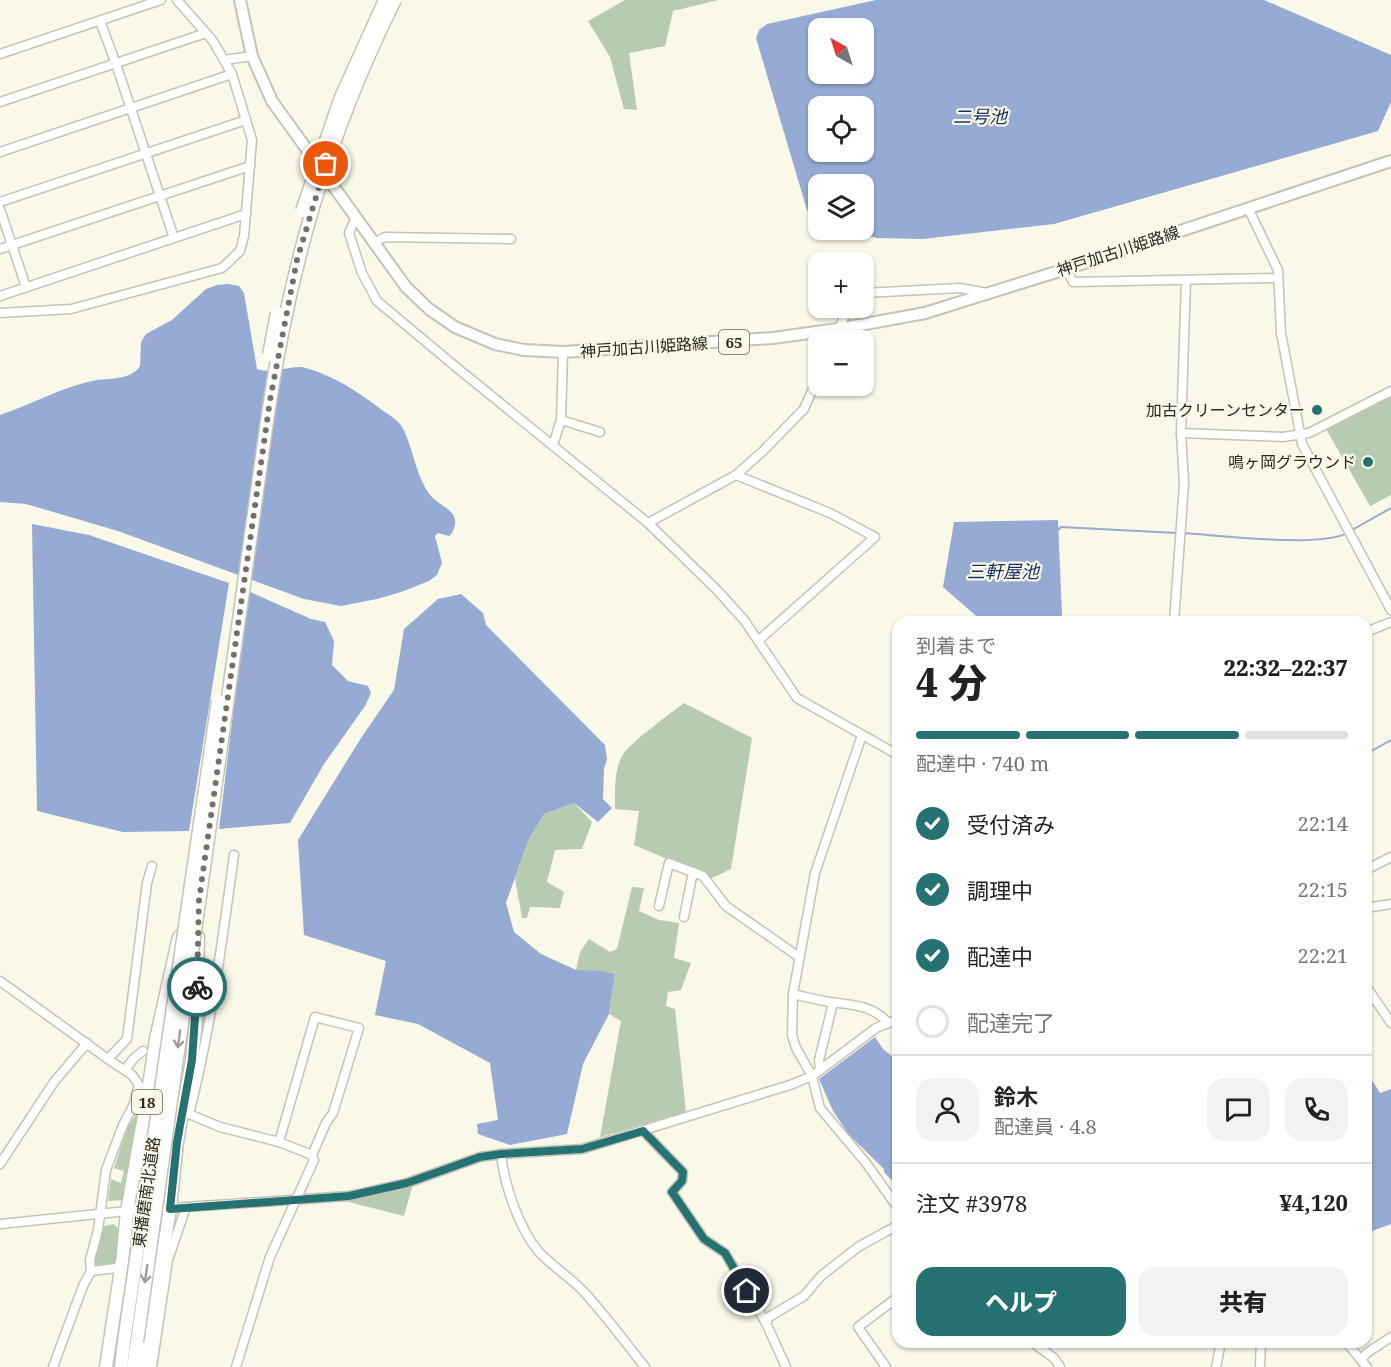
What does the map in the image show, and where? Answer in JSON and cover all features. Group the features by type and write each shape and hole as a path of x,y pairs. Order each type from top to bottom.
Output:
{"highway":[{"name":"東播磨南北道路","path":"121,1367 130,1342 259,420 280,297 300,218 327,135 358,58 385,0"},
{"name":"東播磨南北道路","path":"193,900 288,298 308,221 333,143 365,62 395,0"},
{"name":"18","path":"106,1367 122,1263 127,1211 165,993 193,900"},
{"name":"18","path":"144,1367 170,1209 177,1142 192,1060 197,994 193,900"},
{"name":"東播磨南北道路","path":"130,1342 133,1367"}],"main road":[{"name":"神戸加古川姫路線","path":"240,0 252,56 272,101 406,287 429,309 455,327 509,348 563,352 762,339 838,329 925,313 1391,161"}],"street":[{"path":"0,54 161,0"},
{"path":"0,313 71,309 222,268 240,251 244,236 252,140 232,74 213,41 177,0"},
{"path":"100,21 174,238"},
{"path":"0,102 206,33"},
{"path":"224,60 252,56"},
{"path":"0,152 232,74"},
{"path":"0,202 246,120"},
{"path":"0,249 250,166"},
{"path":"1248,208 1278,270 1281,333 1299,435 1391,610"},
{"path":"0,209 26,287"},
{"path":"0,296 246,214"},
{"path":"356,217 349,233 362,273 377,301 648,523 731,605 759,640 796,698 892,752"},
{"path":"374,243 385,237 511,239"},
{"path":"1066,268 1073,282 1278,278"},
{"path":"1174,616 1184,484 1181,433 1186,280"},
{"path":"874,292 960,288 987,293"},
{"path":"838,329 843,318"},
{"path":"553,445 561,420 563,352"},
{"path":"1181,433 1299,435 1309,433 1391,391"},
{"path":"648,523 736,475 804,410 810,396"},
{"path":"561,420 600,432"},
{"path":"736,475 830,513 875,537 759,640"},
{"path":"1372,630 1391,622"},
{"path":"862,735 815,873 792,994 792,1035 796,1048 812,1076 820,1108 866,1163 892,1200"},
{"path":"234,855 219,966 203,1057 189,1114 220,1127 279,1142 312,1155"},
{"path":"1372,867 1391,857"},
{"path":"659,906 668,864 693,872 706,879 726,906 799,957"},
{"path":"108,1059 127,1039 145,874 152,866"},
{"path":"684,916 693,872"},
{"path":"1372,907 1391,904"},
{"path":"0,981 132,1075 139,1085 134,1104 123,1125 106,1170 90,1260 91,1271 83,1286 53,1367"},
{"path":"792,994 833,1003 858,1005 876,1012 888,1023"},
{"path":"1372,995 1391,1023"},
{"path":"820,1070 819,1060 833,1003"},
{"path":"236,1367 270,1257 314,1160 312,1155 326,1123 333,1113 359,1028 315,1017 279,1142"},
{"path":"0,1224 127,1211 349,1196 407,1183 470,1160 501,1154 582,1149 772,1091 812,1076 876,1028 892,1022"},
{"path":"0,1164 54,1082 87,1043"},
{"path":"125,1070 143,1051"},
{"path":"643,1131 683,1172 682,1181 672,1192 704,1239 725,1253 766,1323 786,1367"},
{"path":"501,1154 502,1166 527,1235 550,1263 577,1285 592,1301 645,1367"},
{"path":"152,1367 168,1260 186,1207"},
{"path":"766,1323 769,1317 804,1296 821,1276 858,1246 892,1228"},
{"path":"91,1271 116,1268 122,1263"},
{"path":"886,1367 858,1327 892,1302"},
{"path":"1364,1363 1367,1353 1391,1337"},
{"path":"1040,1348 1054,1358 1060,1367"},
{"path":"1216,1367 1220,1348"},
{"path":"1260,1365 1261,1348"},
{"path":"1351,1348 1364,1363"}],"green space":[{"path":"625,0 718,0 673,11 665,46 629,53 637,110 624,109 610,57 588,21"},
{"name":"鳴ヶ岡グラウンド","path":"1391,396 1391,495 1370,506 1326,429"},
{"path":"684,703 752,738 731,869 712,878 634,845 639,811 615,809 615,783 621,758 640,737"},
{"path":"574,803 592,822 582,849 555,850 547,882 564,892 560,908 530,907 527,918 522,918 515,878 528,841 544,814"},
{"path":"632,887 644,888 639,911 659,920 679,923 674,958 691,963 681,990 668,992 666,1006 675,1009 686,1112 600,1137 621,1021 609,1014 615,975 576,970 580,952 589,939 610,952 617,949"},
{"path":"140,1109 123,1200 108,1201 111,1179 121,1183 124,1171 114,1168 128,1126"},
{"path":"413,1184 404,1216 349,1202 349,1198 373,1195"},
{"path":"113,1224 121,1232 117,1261 111,1266 95,1267 93,1260 101,1227"}],"water":[{"name":"二号池","path":"876,0 1264,0 1391,55 1391,102 1378,131 1054,224 923,239 876,238 874,237 874,174 808,174 807,210 756,38 759,30 767,24"},
{"path":"228,284 239,286 244,293 257,369 270,371 301,367 317,372 355,391 400,424 423,484 433,498 449,510 455,519 455,525 449,536 438,533 435,536 442,563 437,575 429,581 377,599 341,606 304,599 118,531 26,504 0,502 0,415 72,386 132,374 140,366 141,342 146,334 172,320 206,289"},
{"name":"三軒屋池","path":"1058,520 1062,616 976,616 943,587 954,522"},
{"path":"32,524 89,535 229,583 189,831 123,832 37,811"},
{"path":"248,591 311,619 325,622 334,641 332,665 348,681 368,686 371,693 365,706 324,764 290,823 219,829"},
{"path":"461,594 483,613 486,625 605,745 607,759 604,769 603,799 612,808 598,822 574,803 544,814 528,841 506,903 514,932 541,954 576,970 615,974 609,1014 583,1064 567,1134 510,1145 478,1134 477,1124 498,1120 490,1063 418,1024 375,1015 386,961 304,935 298,840 361,738 394,690 404,629 438,599"},
{"path":"875,1037 883,1049 892,1056 892,1181 884,1169 849,1135 833,1111 819,1079"},
{"path":"1372,1080 1380,1093 1391,1089 1391,1224 1372,1231"}],"waterway":[{"path":"1352,530 1391,508"},
{"path":"1058,530 1061,527 1177,533"},
{"path":"1183,533 1292,540 1315,540 1347,533"},
{"path":"1372,751 1391,740"}],"way so far":[{"path":"197,987 199,900 270,400 297,260 326,164"}],"place":[{"name":"加古クリーンセンター","path":"1317,410"},
{"name":"鳴ヶ岡グラウンド","path":"1368,462"}],"route":[{"path":"197,987 192,1060 177,1142 170,1209 349,1196 407,1183 480,1157 582,1149 643,1131 683,1172 682,1181 672,1192 700,1235 725,1253 747,1291"}]}
